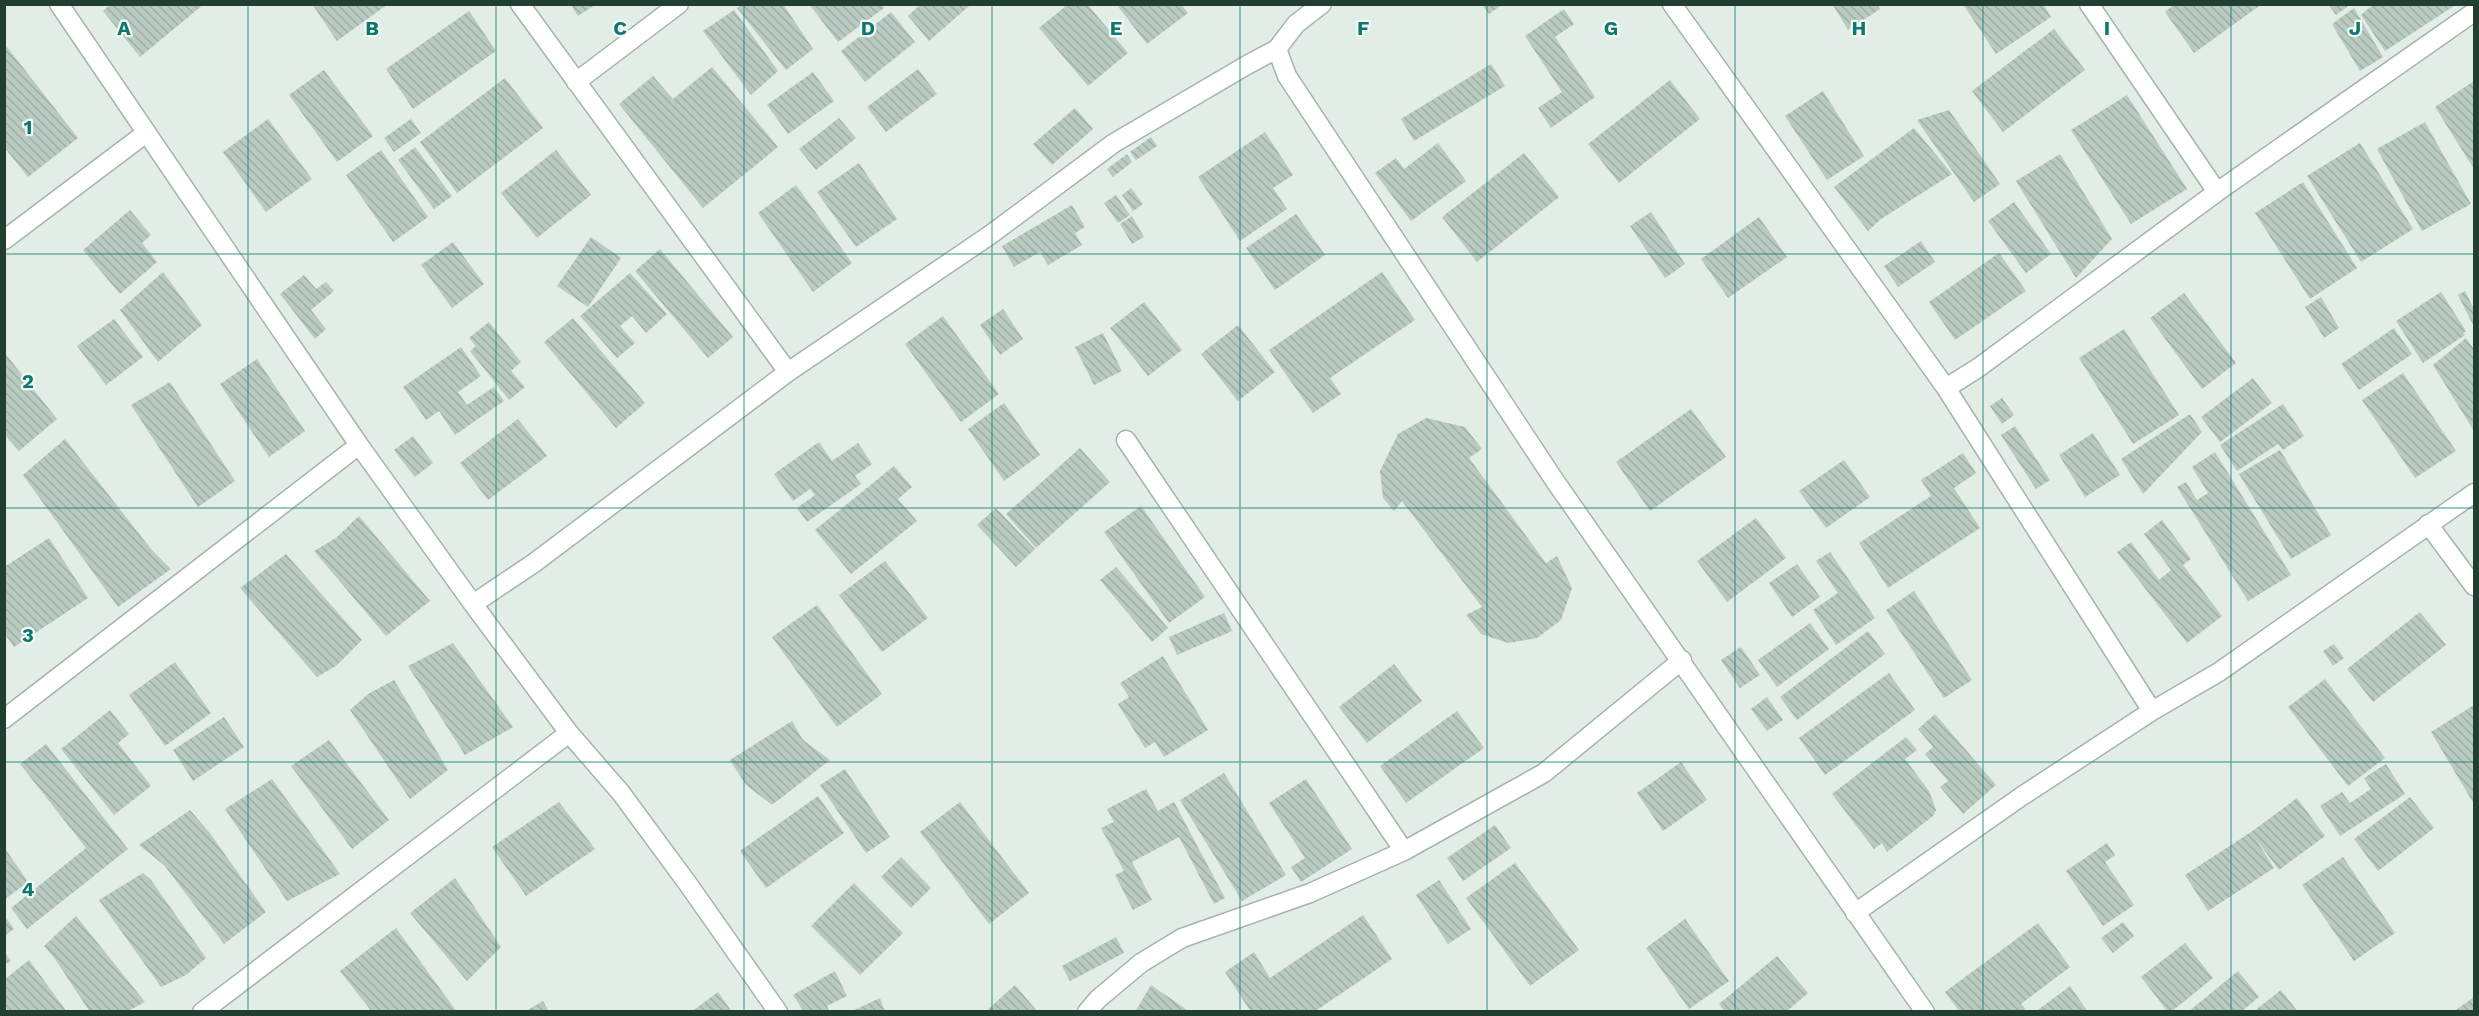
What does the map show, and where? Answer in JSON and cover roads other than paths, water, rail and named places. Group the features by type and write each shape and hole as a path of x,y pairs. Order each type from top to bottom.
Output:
{"street":[{"path":"58,4 359,445 569,733 621,793 778,1011"},
{"path":"520,4 788,372"},
{"path":"576,82 679,4"},
{"path":"473,604 534,562 788,372 990,235 1114,143 1247,65 1277,50 1296,24 1322,4"},
{"path":"1672,4 1946,388 2152,711"},
{"path":"2089,4 2217,192"},
{"path":"1946,388 1978,368 2217,192 2475,12"},
{"path":"1277,50 1287,76 1555,482 1682,660 1925,1011"},
{"path":"4,240 146,133"},
{"path":"1126,440 1404,851"},
{"path":"4,719 359,445"},
{"path":"1856,913 2022,796 2152,711 2219,672 2475,493"},
{"path":"2428,524 2475,586"},
{"path":"1087,1011 1141,963 1182,938 1310,893 1404,851 1544,773 1682,660"},
{"path":"202,1011 569,733"}]}
